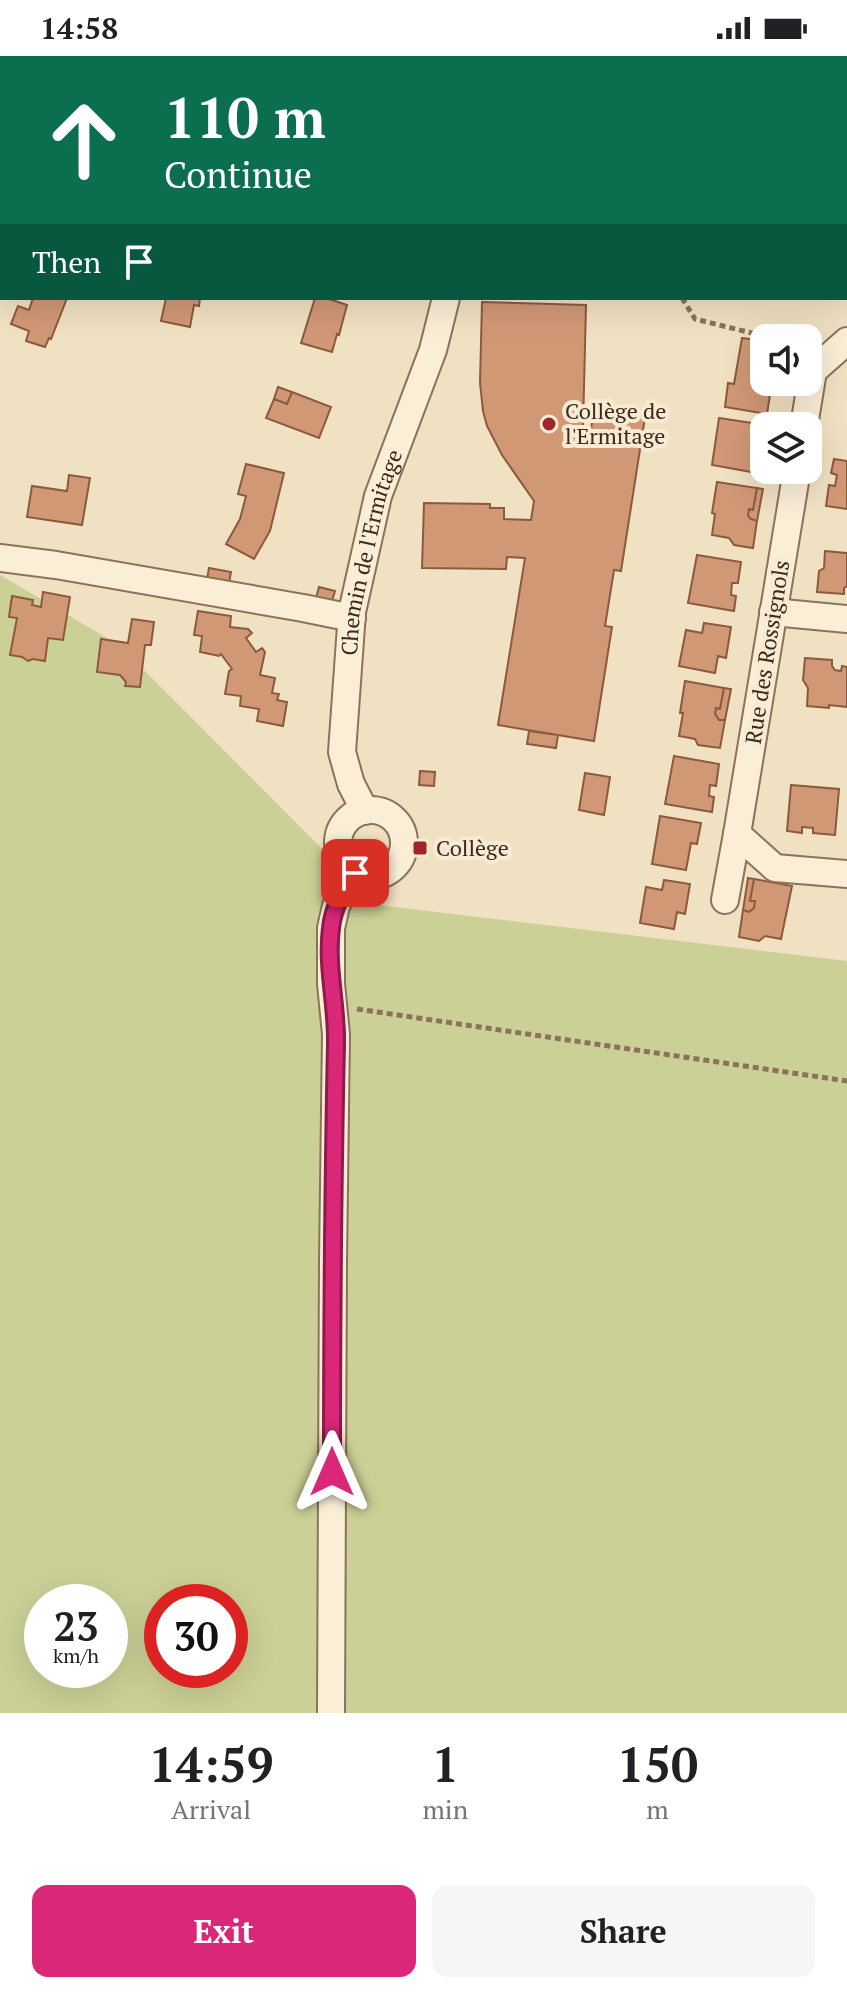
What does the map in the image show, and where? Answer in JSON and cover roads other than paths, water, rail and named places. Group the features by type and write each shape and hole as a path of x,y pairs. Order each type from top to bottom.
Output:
{"street":[{"name":"Chemin de l'Ermitage","path":"365,811 351,784 342,752 352,618 378,496 433,350 446,300"},
{"path":"806,412 813,371 847,341"},
{"name":"Rue des Rossignols","path":"725,900 795,484"},
{"path":"0,558 352,618"},
{"path":"773,612 847,619"},
{"path":"377,810 387,814 401,828 405,840 400,860 391,870 374,877 355,873 342,859 338,847 345,824 352,816 365,811 377,810"},
{"path":"737,834 775,868 847,874"},
{"path":"331,1713 336,1034 331,984 331,928 336,906 355,873"}],"place":[{"name":"Collège de l'Ermitage","path":"549,424"},
{"name":"Collège","path":"420,848"}]}
